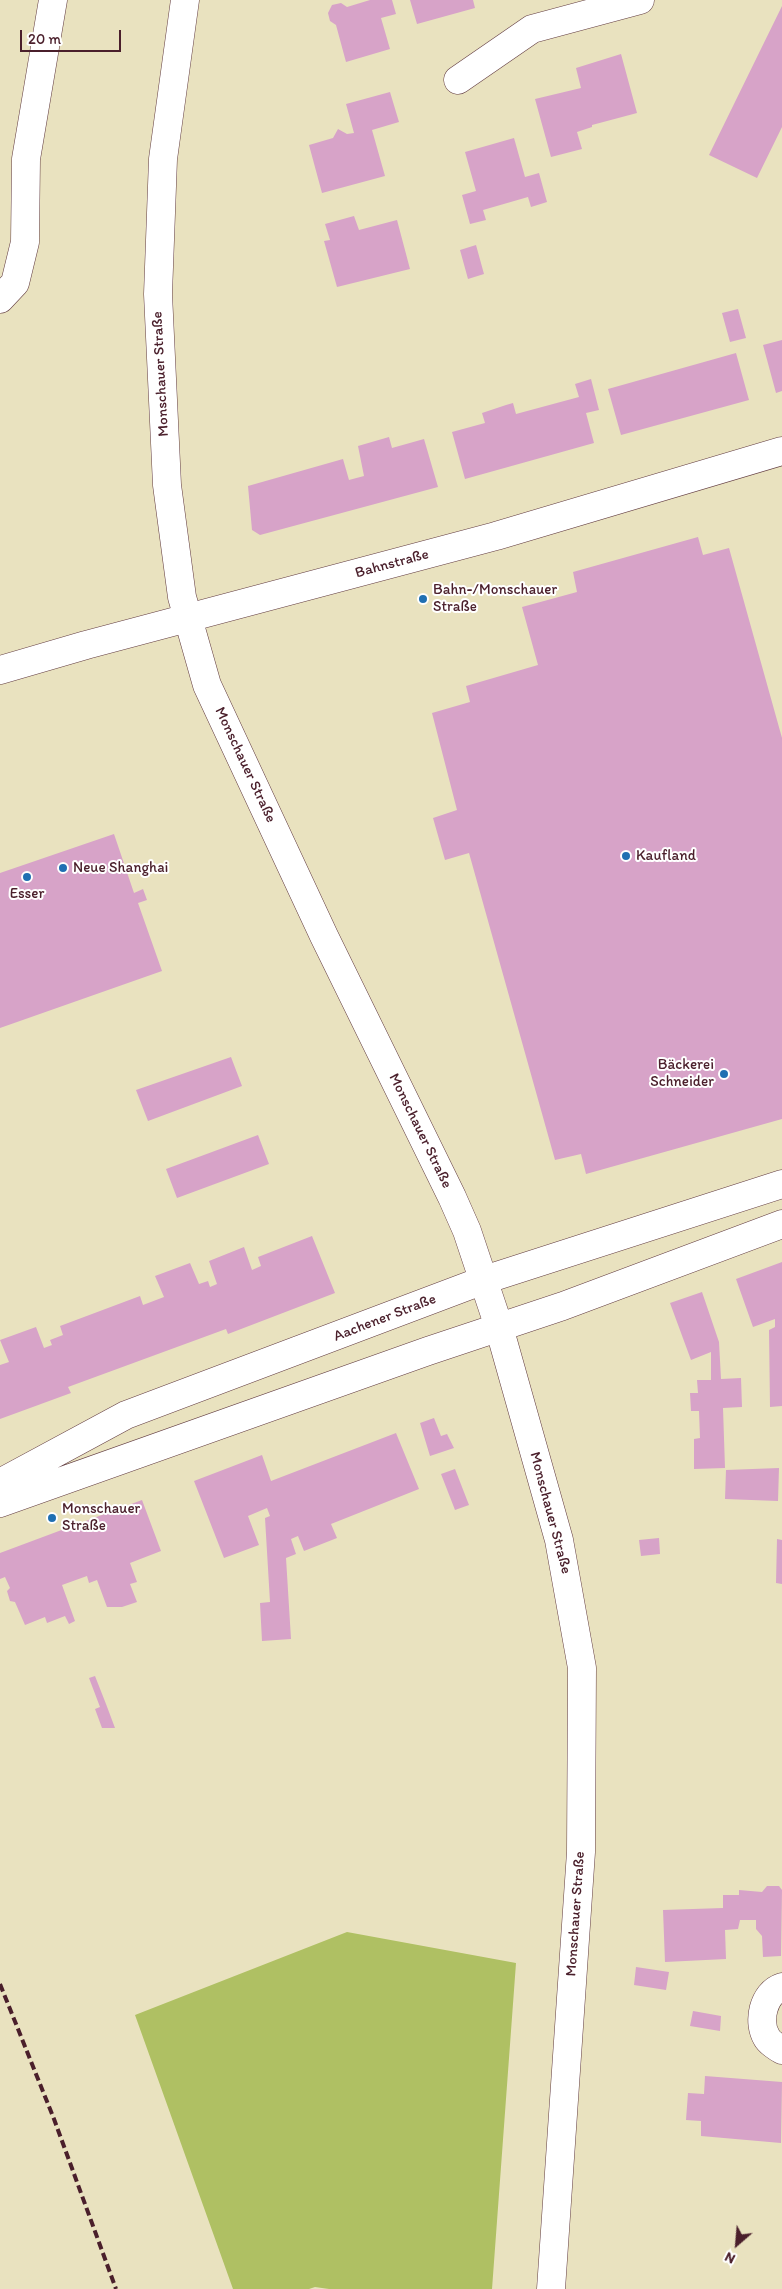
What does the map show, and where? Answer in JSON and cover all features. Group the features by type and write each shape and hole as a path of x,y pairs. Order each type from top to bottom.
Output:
{"main road":[{"path":"0,299 15,284 25,242 26,159 53,0"},
{"name":"Monschauer Straße","path":"185,0 163,159 158,294 167,485 182,597 187,619 207,685 324,936 452,1196 484,1280 559,1540 582,1668 581,1852 551,2289"},
{"path":"458,80 532,29 640,0"},
{"name":"Bahnstraße","path":"0,670 86,645 496,536 782,451"},
{"name":"Aachener Straße","path":"0,1483 126,1415 484,1280 782,1184"},
{"path":"0,1503 270,1406 564,1306 782,1224"},
{"path":"782,1987 777,1988 768,1999 762,2015 767,2038 782,2050"}],"green space":[{"path":"347,1932 516,1963 492,2289 329,2289 315,2287 309,2289 233,2289 135,2015"}],"building":[{"path":"370,0 392,0 396,14 381,18 390,49 346,62 336,25 330,21 328,13 332,5 341,3 347,7"},
{"path":"410,0 473,0 475,8 417,24"},
{"path":"782,6 782,127 757,178 709,155"},
{"path":"621,54 637,113 592,125 592,127 577,132 582,149 551,157 535,99 581,88 576,68"},
{"path":"390,92 399,122 372,130 385,176 322,193 309,145 333,138 338,129 347,134 354,133 346,104"},
{"path":"514,138 525,177 539,173 547,202 531,207 528,197 483,210 486,220 470,224 462,195 476,191 465,152"},
{"path":"354,216 359,230 397,220 410,269 337,287 324,241 330,240 325,224"},
{"path":"476,245 484,274 468,279 460,250"},
{"path":"738,309 746,338 730,342 722,313"},
{"path":"782,340 782,391 776,393 763,345"},
{"path":"736,353 749,400 621,435 608,389"},
{"path":"591,379 599,410 586,413 594,443 465,479 452,432 485,423 482,413 513,403 516,414 579,397 575,384"},
{"path":"389,437 392,448 424,439 438,487 260,535 252,530 248,486 343,459 349,480 364,476 358,446"},
{"name":"Kaufland","path":"698,537 703,555 729,548 782,738 782,1119 586,1174 581,1154 555,1160 469,853 445,860 433,818 457,810 432,713 470,702 466,686 538,665 522,607 577,592 573,572"},
{"path":"114,834 134,893 143,889 147,900 138,903 162,971 0,1028 0,873"},
{"path":"231,1057 242,1086 148,1121 136,1090"},
{"path":"258,1135 269,1164 177,1198 166,1169"},
{"path":"312,1236 335,1293 228,1334 226,1329 68,1387 71,1393 0,1419 0,1365 9,1362 0,1340 36,1327 44,1348 52,1345 50,1340 63,1335 60,1326 140,1296 143,1305 164,1297 155,1276 190,1263 199,1284 208,1281 210,1287 217,1284 209,1261 244,1247 252,1270 261,1266 258,1257"},
{"path":"782,1262 782,1406 770,1407 769,1330 775,1327 775,1319 753,1327 736,1279"},
{"path":"702,1292 719,1342 721,1379 741,1378 742,1407 723,1408 725,1468 694,1469 694,1439 700,1438 699,1411 691,1411 690,1393 698,1393 697,1380 711,1380 711,1352 691,1360 670,1303"},
{"path":"434,1418 441,1436 447,1434 454,1448 430,1456 420,1423"},
{"path":"396,1433 419,1489 331,1524 337,1538 304,1551 298,1536 291,1539 296,1554 286,1558 291,1639 262,1641 260,1603 270,1602 265,1518 270,1516 267,1508 248,1516 259,1545 224,1558 194,1481 262,1455 271,1481"},
{"path":"779,1468 778,1501 725,1499 726,1470"},
{"path":"455,1469 469,1505 455,1510 441,1474"},
{"path":"142,1500 161,1551 130,1563 137,1582 130,1584 137,1602 122,1607 107,1607 97,1580 89,1583 87,1576 62,1585 75,1621 69,1624 65,1616 47,1623 45,1617 25,1625 15,1602 10,1601 7,1591 10,1588 5,1577 0,1579 0,1553"},
{"path":"659,1538 660,1554 641,1556 639,1540"},
{"path":"777,1539 782,1540 782,1584 776,1583"},
{"path":"95,1676 115,1728 102,1728 95,1709 100,1707 89,1678"},
{"path":"767,1886 779,1886 782,1890 781,1956 763,1957 762,1936 756,1929 756,1920 740,1920 738,1929 725,1930 726,1959 665,1962 663,1910 723,1908 723,1895 739,1895 739,1890 762,1892"},
{"path":"636,1967 669,1972 666,1990 634,1985"},
{"path":"693,2011 721,2016 720,2031 690,2026"},
{"path":"705,2076 782,2082 781,2143 701,2136 701,2121 686,2120 688,2093 704,2094"}],"railway":[{"path":"0,1984 54,2119 116,2289"}],"place":[{"name":"Bahn-/Monschauer Straße","path":"423,599"},
{"name":"Kaufland","path":"626,856"},
{"name":"Neue Shanghai","path":"63,868"},
{"name":"Esser","path":"27,877"},
{"name":"Bäckerei Schneider","path":"724,1074"},
{"name":"Monschauer Straße","path":"52,1518"}]}
